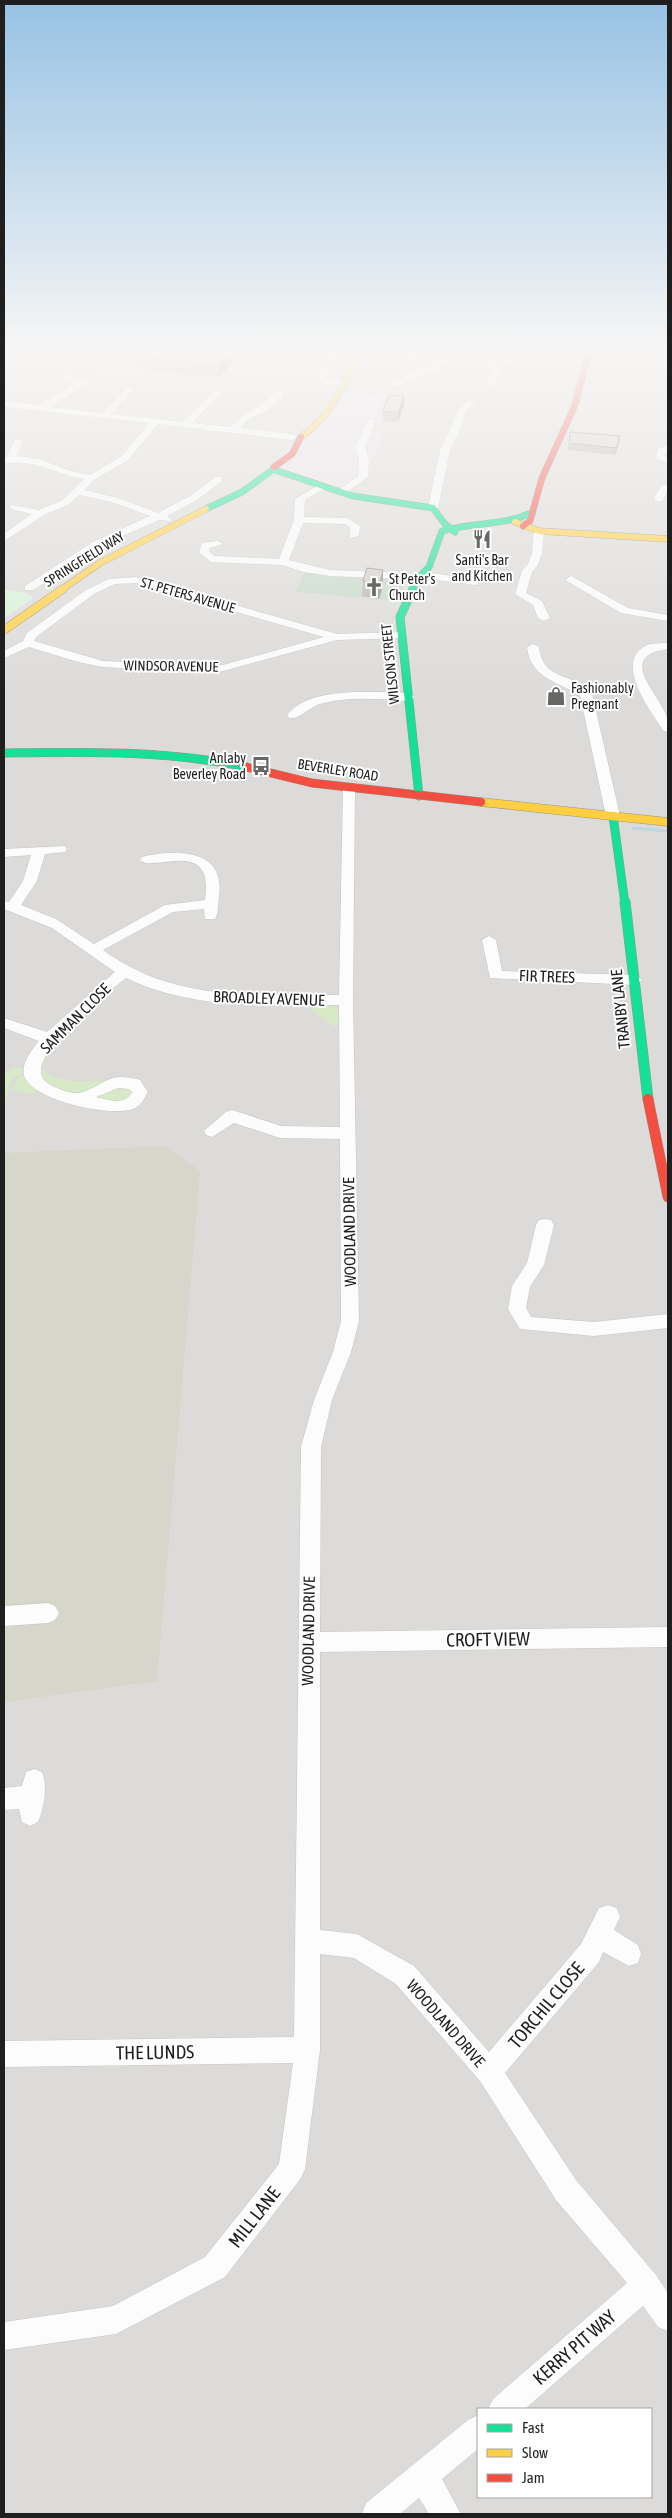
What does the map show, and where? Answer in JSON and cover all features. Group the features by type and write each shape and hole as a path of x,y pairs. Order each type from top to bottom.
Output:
{"main road":[{"name":"SPRINGFIELD WAY","path":"4,630 100,563 175,523 211,508 270,469 268,465"},
{"path":"519,524 530,521 547,465"},
{"path":"270,469 362,498 433,508 452,530"},
{"path":"519,524 539,531 668,539"},
{"name":"WILSON STREET","path":"419,796 400,617 419,577 428,567 438,538 452,530 519,524"},
{"name":"BEVERLEY ROAD","path":"4,753 136,751 173,754 222,761 312,783 668,822"},
{"name":"TRANBY LANE","path":"613,816 635,980 644,1081 668,1196"}],"street":[{"path":"49,465 68,473 91,478"},
{"path":"4,538 40,513 66,502 91,478 113,465"},
{"path":"341,492 363,477 364,465"},
{"path":"433,508 442,465"},
{"name":"SPRINGFIELD WAY","path":"36,587 106,540 159,516 206,491 219,479"},
{"path":"654,484 667,487 659,499"},
{"path":"283,562 299,520 300,499 322,486"},
{"path":"76,491 116,500 175,523"},
{"path":"14,507 40,513"},
{"path":"299,520 348,517 354,526 354,536"},
{"path":"539,531 537,552 533,565 527,570 520,594 538,603 544,618"},
{"path":"218,544 206,545 204,552 207,556 239,561 283,562 315,571 450,580 463,576 476,583"},
{"name":"ST. PETERS AVENUE","path":"28,643 31,634 90,592 113,581 136,580 337,637"},
{"path":"577,580 625,611 668,618"},
{"name":"WINDSOR AVENUE","path":"28,643 82,660 103,664 223,668 337,637 401,635"},
{"path":"4,655 28,643"},
{"path":"534,646 534,658 540,669 586,693 613,816"},
{"path":"668,646 661,646 644,652 637,662 636,674 668,728"},
{"path":"291,715 299,707 352,695 409,697"},
{"name":"WOODLAND DRIVE","path":"349,788 346,1000 350,1321 342,1352 323,1400 311,1447 307,1941 357,1946 405,1975 489,2072 566,2190 646,2286 668,2318"},
{"path":"4,853 60,849"},
{"path":"8,906 28,886 35,872 39,850"},
{"path":"93,950 170,908 210,910 213,886 208,868 200,860 188,857 154,856"},
{"name":"BROADLEY AVENUE","path":"8,906 56,924 125,972 164,988 216,999 346,1000"},
{"name":"FIR TREES","path":"489,940 495,975 635,980"},
{"name":"SAMMAN CLOSE","path":"78,1098 52,1093 34,1080 32,1064 50,1039 92,996 125,972"},
{"path":"4,1023 50,1039"},
{"path":"212,1131 232,1116 280,1132 348,1133"},
{"path":"545,1225 535,1265 521,1286 517,1309 526,1324 594,1328 668,1321"},
{"path":"4,1616 48,1613"},
{"name":"CROFT VIEW","path":"308,1642 668,1636"},
{"path":"4,1799 32,1797"},
{"name":"TORCHIL CLOSE","path":"489,2072 590,1953 604,1926 629,1954"},
{"name":"MILL LANE","path":"4,2336 116,2320 214,2267 292,2169 307,2050 307,1941"},
{"name":"THE LUNDS","path":"4,2054 307,2050"},
{"name":"KERRY PIT WAY","path":"504,2408 646,2286"},
{"path":"377,2514 424,2478 477,2431"},
{"path":"424,2478 446,2514"}],"shaded area":[{"path":"4,465 274,465 270,469 347,494 371,473 371,465 668,465 668,2514 4,2514 4,618 33,598 26,593 4,590"},
{"path":"274,465 371,465 371,473 352,490 270,469"},
{"path":"165,1146 200,1171 157,1681 4,1702 4,1153"}],"green space":[{"path":"305,571 404,578 407,580 397,601 296,592"},
{"path":"4,590 26,593 33,598 4,618"},
{"path":"312,1005 334,1006 340,1011 339,1025 334,1026 311,1010"},
{"path":"45,1051 49,1053 42,1066 53,1077 73,1081 112,1080 90,1089 75,1092 68,1092 50,1085 39,1078"},
{"path":"27,1067 27,1072 13,1078 4,1103 4,1074 14,1068"},
{"path":"27,1074 28,1081 37,1091 34,1094 12,1090 17,1078"},
{"path":"126,1085 135,1094 122,1103 95,1097 99,1092"}],"building":[{"path":"367,568 383,570 378,584 363,581"}],"waterway":[{"path":"633,828 668,831"}],"traffic: fast":[{"path":"275,470 353,496 433,508 444,523 455,532"},
{"path":"206,509 242,492 271,471"},
{"path":"419,796 400,617 417,579 429,567 442,531 464,526 509,521 531,513"},
{"path":"4,753 125,752 186,756 246,767"},
{"path":"613,816 635,980 648,1099"}],"traffic: slow":[{"path":"4,630 100,563 206,509"},
{"path":"515,522 539,531 668,539"},
{"path":"481,802 668,822"}],"traffic: jam":[{"path":"274,467 277,465"},
{"path":"523,526 530,521 542,478 548,465"},
{"path":"246,767 312,783 481,802"},
{"path":"648,1099 668,1197"}],"place":[{"name":"Santi's Bar and Kitchen","path":"482,539"},
{"name":"St Peter's Church","path":"374,587"},
{"name":"Fashionably Pregnant","path":"556,696"},
{"name":"Anlaby Beverley Road","path":"261,766"}]}
